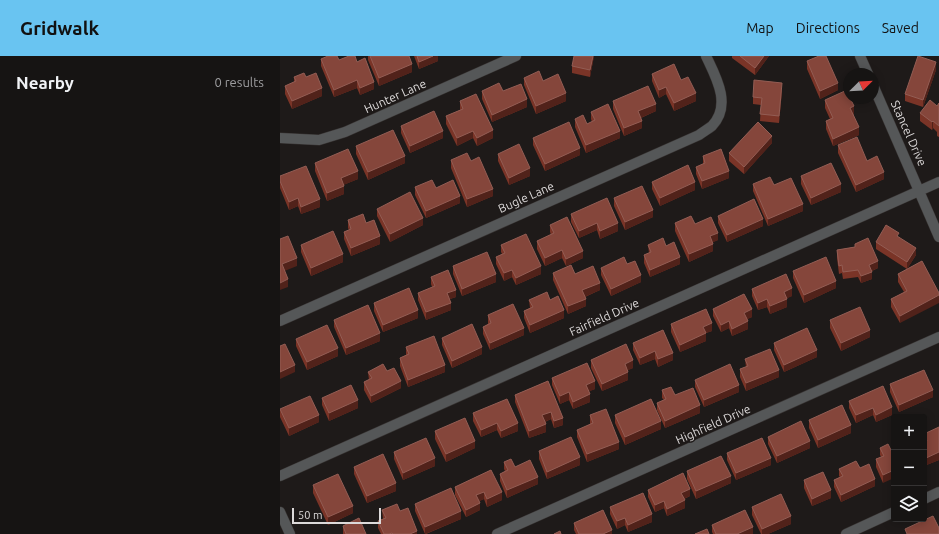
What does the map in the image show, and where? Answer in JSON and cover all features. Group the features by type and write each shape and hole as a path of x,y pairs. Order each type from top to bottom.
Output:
{"street":[{"name":"Hunter Lane","path":"280,138 319,140 345,132 516,56"},
{"name":"Bugle Lane","path":"280,321 699,135 712,126 719,115 722,100 719,84 706,56"},
{"path":"865,57 867,68"},
{"name":"Stancel Drive","path":"879,99 939,237"},
{"name":"Fairfield Drive","path":"280,476 939,182"},
{"name":"Highfield Drive","path":"497,534 939,338"},
{"path":"927,498 939,492"},
{"path":"280,512 290,534"},
{"path":"846,534 891,513"}],"building":[{"path":"328,56 337,56 339,60 349,56 355,56 357,62 365,58 374,82 360,88 357,80 334,90 321,59"},
{"path":"370,56 409,56 412,64 379,78"},
{"path":"417,56 433,56 419,62"},
{"path":"574,56 593,56 590,70 572,66"},
{"path":"740,56 764,56 755,68"},
{"path":"819,56 826,56 838,83 820,91 807,61"},
{"path":"918,56 936,62 923,100 905,94"},
{"path":"674,64 681,80 688,77 696,93 674,103 666,87 659,90 652,74"},
{"path":"539,71 543,81 558,74 566,93 536,106 524,78"},
{"path":"304,73 306,77 316,73 322,88 292,101 285,86 296,81 294,77"},
{"path":"754,80 782,83 779,116 760,114 762,98 753,97"},
{"path":"499,83 503,91 521,84 527,99 492,115 482,91"},
{"path":"648,86 656,104 638,111 642,121 624,128 613,101"},
{"path":"843,92 843,104 853,104 854,106 850,108 859,127 833,139 826,121 833,118 825,100"},
{"path":"476,94 493,130 477,138 473,131 457,138 446,116 463,109 460,101"},
{"path":"930,100 937,106 939,103 939,126 920,113"},
{"path":"608,104 620,131 586,145 575,119 583,115 587,124 595,120 591,112"},
{"path":"434,111 443,131 410,146 401,126"},
{"path":"569,122 580,148 545,164 533,138"},
{"path":"758,122 772,136 744,167 729,153"},
{"path":"393,130 405,156 368,172 356,146"},
{"path":"857,137 867,161 877,156 884,172 856,185 838,145"},
{"path":"519,144 530,168 509,178 498,154"},
{"path":"348,149 358,171 341,178 344,186 327,193 315,163"},
{"path":"721,149 729,171 702,181 696,167 705,163 703,156"},
{"path":"467,153 471,161 479,157 493,189 467,199 451,160"},
{"path":"831,163 841,184 811,198 801,176"},
{"path":"688,165 695,182 660,198 652,182"},
{"path":"306,166 320,199 301,207 298,198 289,202 280,181 280,176"},
{"path":"770,177 774,185 791,178 803,204 768,219 753,184"},
{"path":"432,180 436,188 453,180 460,196 426,211 415,187"},
{"path":"642,186 653,210 625,222 614,198"},
{"path":"410,192 423,218 390,234 377,209"},
{"path":"607,198 618,223 600,231 597,223 579,231 571,214"},
{"path":"754,199 763,219 727,235 718,216"},
{"path":"363,214 366,223 374,220 380,236 351,248 344,232 351,229 348,220"},
{"path":"691,216 695,224 711,217 718,233 710,236 713,244 689,254 675,223"},
{"path":"567,217 583,251 566,259 562,250 545,258 537,241 554,233 550,225"},
{"path":"886,225 899,233 897,236 916,248 907,262 876,242"},
{"path":"333,231 343,254 311,268 301,245"},
{"path":"526,234 541,266 516,278 512,270 504,273 496,257 505,253 501,245"},
{"path":"288,236 297,258 282,264 288,279 280,283 280,239"},
{"path":"663,238 666,246 674,242 680,257 650,270 644,255 651,252 648,245"},
{"path":"868,238 878,261 869,265 872,272 861,276 858,270 843,272 842,265 839,266 837,250 855,247 855,244"},
{"path":"487,252 496,274 462,289 453,266"},
{"path":"624,257 627,264 635,261 641,275 611,289 601,268"},
{"path":"826,257 836,281 804,295 793,271"},
{"path":"922,261 939,295 900,316 891,299 907,291 898,274"},
{"path":"571,265 575,274 593,266 600,283 582,290 586,299 568,306 553,273"},
{"path":"448,270 456,290 447,293 451,303 426,312 418,293 435,286 431,277"},
{"path":"786,274 792,288 784,292 787,299 770,306 767,299 758,303 752,289"},
{"path":"409,288 418,310 383,325 374,303"},
{"path":"547,292 550,300 558,296 564,310 530,325 524,311 533,307 529,300"},
{"path":"744,294 752,309 744,313 748,321 732,329 729,321 721,325 713,309"},
{"path":"513,304 524,328 490,343 483,327 491,323 488,315"},
{"path":"368,305 380,333 346,348 334,320"},
{"path":"860,307 870,330 841,343 830,320"},
{"path":"706,309 712,323 703,327 706,333 680,345 671,324"},
{"path":"472,324 482,347 452,361 442,338"},
{"path":"327,325 338,348 307,362 296,339"},
{"path":"807,328 817,350 784,365 774,343"},
{"path":"663,330 673,353 658,359 655,351 640,358 633,343"},
{"path":"434,336 445,365 408,380 400,358 409,354 406,347"},
{"path":"285,344 295,365 280,372 280,346"},
{"path":"626,344 633,360 625,364 628,372 602,384 591,360"},
{"path":"770,349 779,370 746,383 740,369 748,366 745,359"},
{"path":"587,363 595,381 586,385 590,394 573,402 569,392 560,396 552,378"},
{"path":"383,364 387,371 394,368 401,381 371,396 364,382 372,378 368,372"},
{"path":"730,364 739,385 704,400 695,380"},
{"path":"924,370 933,390 899,405 890,384"},
{"path":"548,381 563,418 554,421 551,412 542,415 546,424 529,431 515,395"},
{"path":"351,385 358,400 329,413 322,398"},
{"path":"883,386 892,407 876,415 873,408 856,415 849,401"},
{"path":"671,387 675,395 693,388 700,405 665,421 657,403 666,399 662,390"},
{"path":"310,396 319,415 289,428 280,409"},
{"path":"507,399 518,423 501,431 497,423 481,430 473,413"},
{"path":"651,399 661,421 625,437 615,415"},
{"path":"842,405 851,425 818,440 809,420"},
{"path":"606,409 619,442 587,454 577,430 593,423 590,415"},
{"path":"465,418 475,441 446,454 435,431"},
{"path":"801,421 810,441 777,456 768,437"},
{"path":"939,427 939,452 927,458 927,441 927,433"},
{"path":"571,437 580,457 547,472 539,451"},
{"path":"426,438 435,458 403,473 394,452"},
{"path":"762,438 771,458 736,473 727,453"},
{"path":"888,444 891,450 891,471 883,475 876,459 884,456 880,448"},
{"path":"383,454 396,483 367,496 354,467"},
{"path":"721,456 731,476 696,491 687,471"},
{"path":"511,459 515,467 530,460 538,477 507,490 500,474 508,470 504,462"},
{"path":"856,461 860,468 869,464 875,479 841,495 834,480 843,476 839,469"},
{"path":"491,470 502,492 487,499 484,492 476,495 480,503 466,510 455,487"},
{"path":"823,472 831,490 812,499 804,480"},
{"path":"683,473 690,489 681,493 685,500 667,509 664,501 655,505 648,490"},
{"path":"338,474 353,506 328,517 313,485"},
{"path":"451,488 461,511 425,527 415,504"},
{"path":"643,493 652,514 628,525 625,518 617,521 610,507"},
{"path":"781,494 791,516 762,529 752,507"},
{"path":"397,504 400,511 408,508 417,531 410,534 384,534 378,521 386,518 382,510"},
{"path":"603,510 612,530 603,534 579,534 574,523"},
{"path":"745,510 753,527 737,534 716,534 712,525"},
{"path":"933,516 939,528 939,534 907,534 905,529 920,522 927,522 927,519"},
{"path":"359,518 366,534 346,534 343,526"},
{"path":"707,529 709,534 695,534"},
{"path":"560,531 561,534 554,534"}]}
